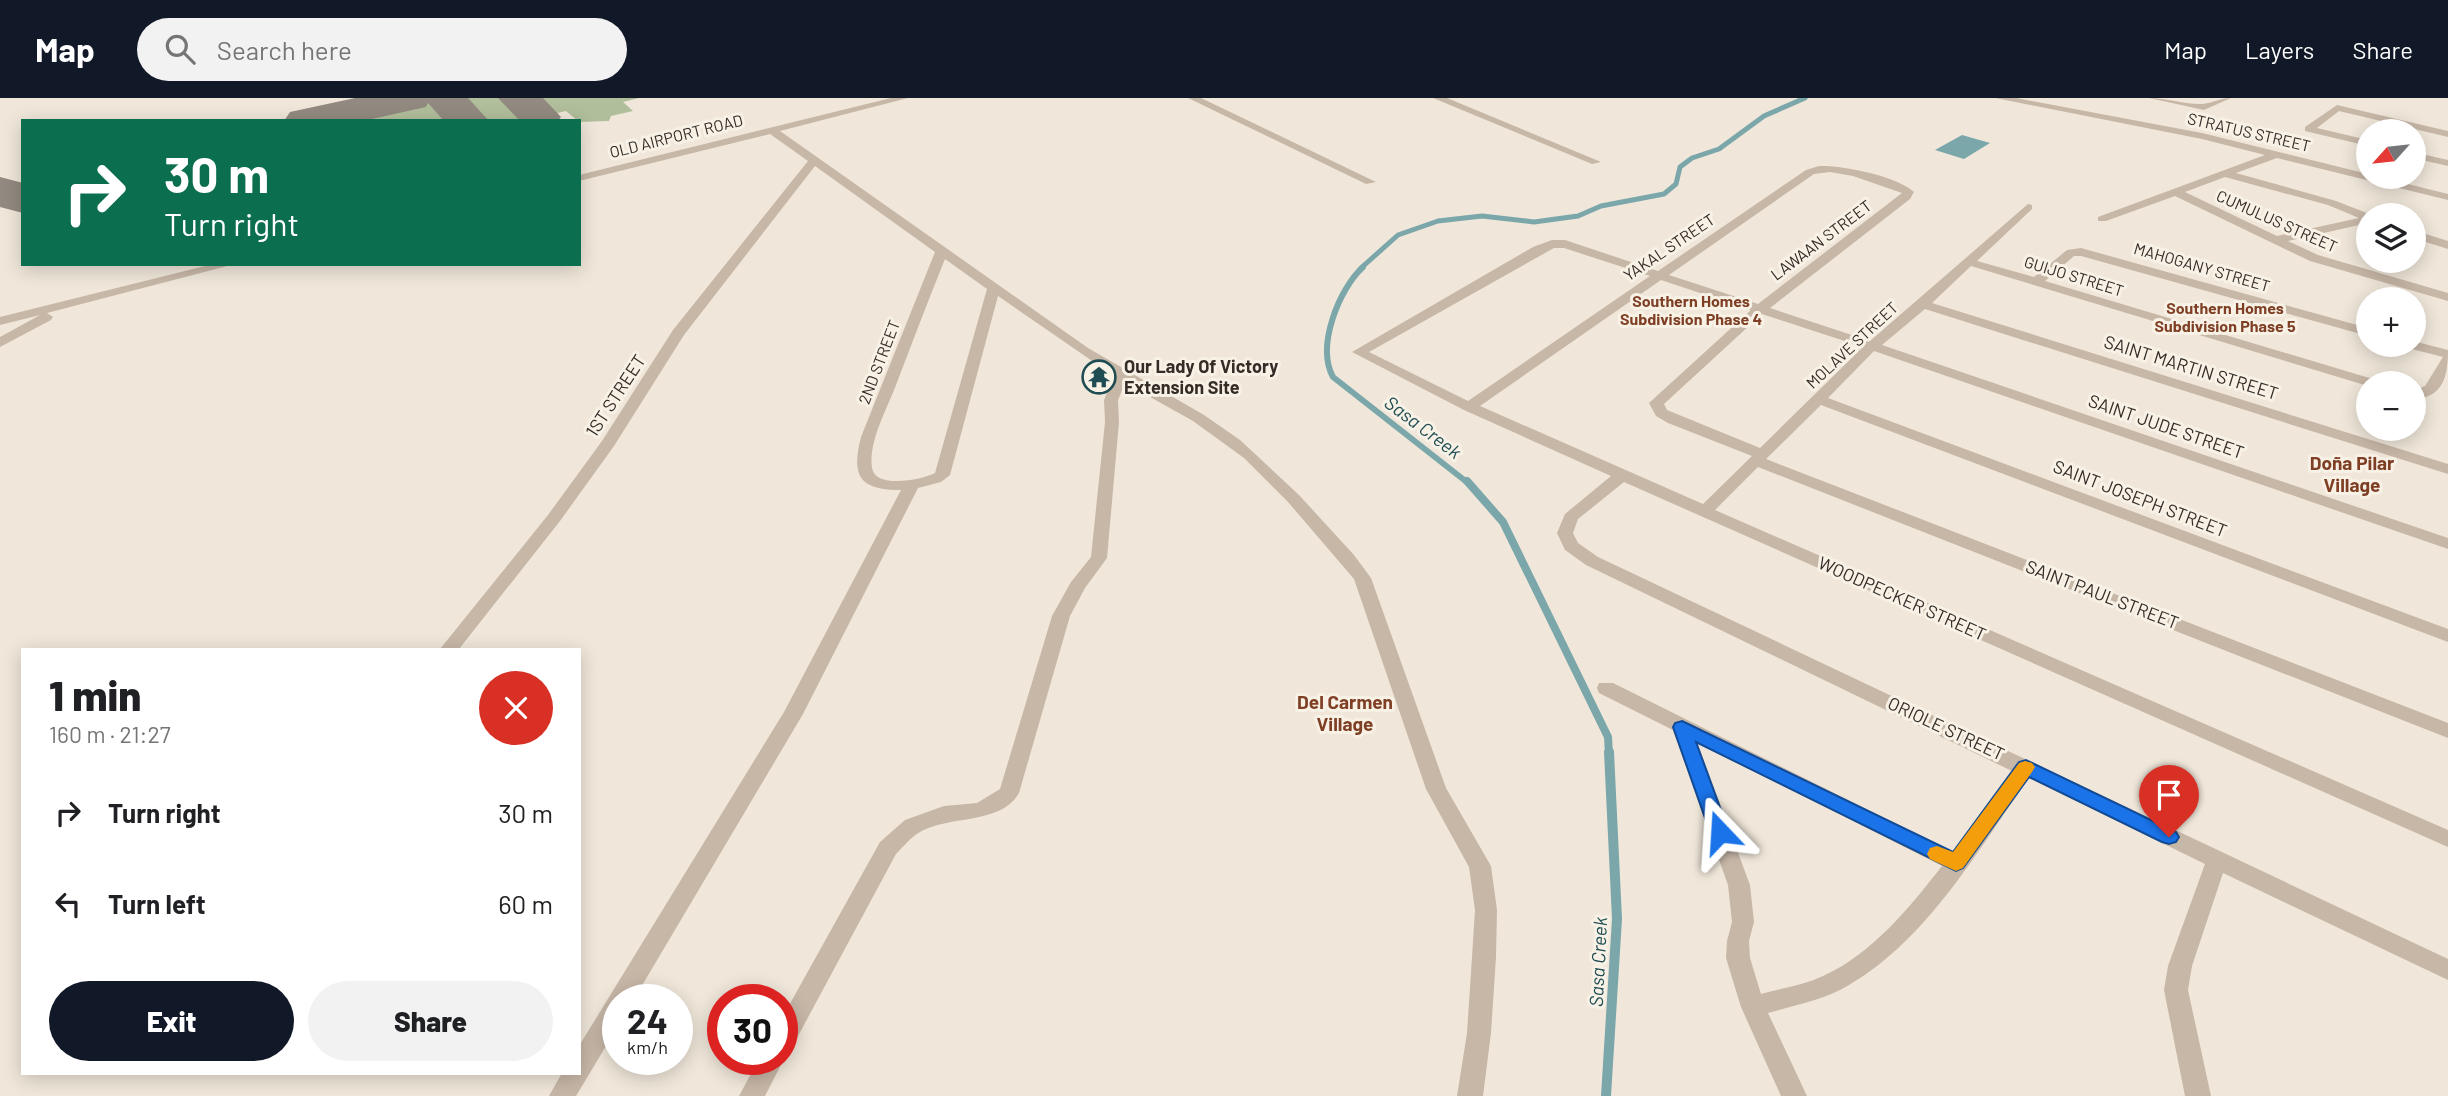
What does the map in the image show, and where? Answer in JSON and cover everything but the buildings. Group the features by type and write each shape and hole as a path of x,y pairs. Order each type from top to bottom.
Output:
{"street":[{"name":"OLD AIRPORT ROAD","path":"581,178 903,98"},
{"path":"1193,98 1370,182"},
{"path":"1438,98 1596,162"},
{"name":"STRATUS STREET","path":"2000,98 2089,110 2446,193"},
{"path":"2154,98 2204,107 2226,98"},
{"path":"2356,140 2309,129 2337,108 2384,119"},
{"path":"2426,129 2448,134"},
{"path":"771,130 993,289 1121,376 1215,428 1238,445 1348,559 1362,578 1436,789 1480,866 1486,910 1484,957 1479,1033 1469,1096"},
{"path":"2102,219 2278,155"},
{"path":"2426,158 2448,163"},
{"name":"1ST STREET","path":"450,648 554,518 609,443 678,334 813,162"},
{"name":"YAKAL STREET","path":"1469,407 1810,172 1821,168 1842,171 1908,191"},
{"path":"2226,174 2356,213"},
{"name":"LAWAAN STREET","path":"1759,458 1673,420 1661,413 1656,402 1760,309 1906,197 1908,191"},
{"name":"CUMULUS STREET","path":"2175,192 2336,266 2448,297"},
{"name":"MOLAVE STREET","path":"1704,512 1872,346 1923,304 2028,207"},
{"path":"2276,240 2356,221"},
{"path":"2426,238 2448,245"},
{"name":"SAINT JUDE STREET","path":"1359,352 1545,246 1565,244 1872,346 2448,544"},
{"name":"2ND STREET","path":"911,486 874,483 867,478 864,469 869,437 941,252"},
{"name":"MAHOGANY STREET","path":"2036,282 2071,253 2081,252 2356,329"},
{"name":"GUIJO STREET","path":"1969,262 2356,378"},
{"path":"0,321 221,266"},
{"path":"630,984 793,714 911,486 934,482 945,468 993,289"},
{"path":"0,343 71,303"},
{"name":"SAINT MARTIN STREET","path":"1923,304 2448,469"},
{"path":"2426,348 2448,354"},
{"name":"WOODPECKER STREET","path":"1359,352 1469,407 2448,839"},
{"path":"2426,393 2448,360"},
{"path":"798,1012 888,848 919,823 944,814 981,810 1009,793 1061,616 1077,586 1099,558 1112,422 1111,400 1121,376"},
{"name":"SAINT JOSEPH STREET","path":"1818,399 2448,636"},
{"name":"SAINT PAUL STREET","path":"1759,458 2448,731"},
{"name":"ORIOLE STREET","path":"1622,475 1571,517 1564,533 1571,546 1592,561 2448,970"},
{"path":"1606,688 1956,863"},
{"path":"1682,727 1739,885 1744,922 1738,941 1738,958 1753,1007 1794,1096"},
{"path":"1753,1007 1838,981 1869,961 1901,930 1956,863 2026,767"},
{"path":"2198,1096 2176,990 2180,966 2217,860"},
{"path":"581,1065 602,1030"},
{"path":"562,1096 575,1075"},
{"path":"752,1096 763,1075"}],"green space":[{"path":"439,98 458,119 333,119"},
{"path":"454,98 514,98 510,100 516,106 521,105 536,118 532,119 474,119"},
{"path":"534,98 639,98 623,102 633,111 611,116 609,121 581,122 581,119 575,119 566,111 545,116 531,102 537,101"}],"water":[{"path":"1962,135 1990,143 1964,159 1935,150"}],"waterway":[{"name":"Sasa Creek","path":"1361,268 1398,235 1438,221 1482,216 1534,222 1578,216 1601,206 1664,194 1676,184 1680,167 1692,158 1719,149 1764,116 1805,98"},
{"name":"Sasa Creek","path":"1363,267 1346,289 1333,319 1327,350 1333,377 1468,483"},
{"name":"Sasa Creek","path":"1467,481 1503,522 1608,737 1609,754"},
{"name":"Sasa Creek","path":"1606,1096 1617,919 1609,752"}],"taxiway":[{"path":"314,119 412,98"},
{"path":"445,98 466,119"},
{"path":"518,98 540,117"},
{"path":"0,191 21,198"}],"slow traffic":[{"path":"1937,854 1956,863 2025,767"}],"place":[{"name":"Our Lady Of Victory Extension Site","path":"1099,377"}],"district":[{"name":"Southern Homes Subdivision Phase 4","path":"1691,310"},
{"name":"Southern Homes Subdivision Phase 5","path":"2225,317"},
{"name":"Doña Pilar Village","path":"2352,474"},
{"name":"Del Carmen Village","path":"1345,713"}],"route":[{"path":"1720,832 1682,727 1956,863 2026,767 2169,837"}]}
